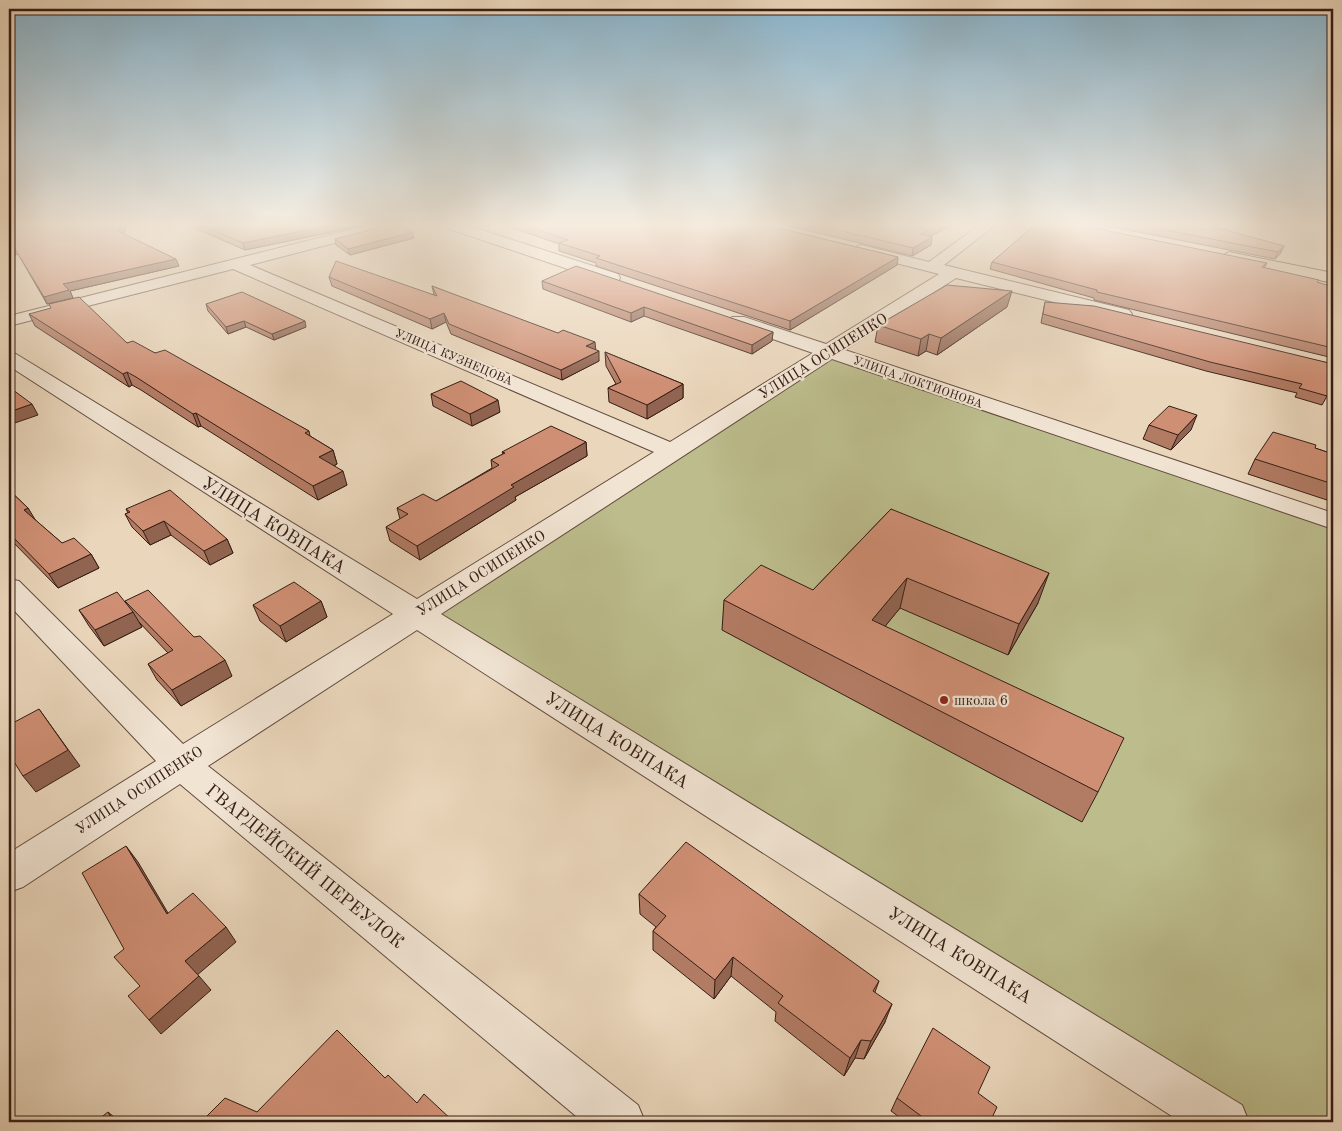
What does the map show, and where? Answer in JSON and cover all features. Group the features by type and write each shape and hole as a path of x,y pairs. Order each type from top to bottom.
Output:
{"street":[{"path":"9,321 188,276"},
{"name":"УЛИЦА КУЗНЕЦОВА","path":"263,276 672,451"},
{"path":"603,276 633,286"},
{"name":"УЛИЦА ОСИПЕНКО","path":"9,874 948,276"},
{"path":"969,276 1144,319"},
{"name":"УЛИЦА ЛОКТИОНОВА","path":"717,314 1333,522"},
{"name":"УЛИЦА КОВПАКА","path":"9,358 1225,1122"},
{"name":"ГВАРДЕЙСКИЙ ПЕРЕУЛОК","path":"9,588 180,764 621,1122"}],"green space":[{"name":"школа 6","path":"829,352 1333,521 1333,1122 1225,1122 416,614"}],"building":[{"path":"31,276 100,276 63,284 69,290 44,297"},
{"path":"379,276 437,296 432,286 558,333 563,330 595,342 586,346 599,351 561,370 449,324 444,313 430,319 329,277"},
{"path":"554,276 605,276 773,332 752,345 644,307 631,313 542,281"},
{"path":"651,276 866,276 790,321"},
{"path":"1044,276 1300,276 1319,280 1317,282 1333,287 1333,348 1097,292 1097,290"},
{"path":"947,285 1012,291 941,338 929,334 921,339 878,325"},
{"path":"242,292 305,321 272,334 244,321 226,327 206,304"},
{"path":"79,297 127,343 133,341 155,353 165,350 309,431 305,433 333,450 319,457 343,471 313,486 196,413 193,414 136,377 127,372 123,374 29,314 51,308 49,304"},
{"path":"1045,302 1094,306 1333,364 1333,382 1327,396 1299,388 1302,384 1210,362 1043,314"},
{"path":"605,352 683,384 647,405 608,388 621,382"},
{"path":"461,381 498,400 470,414 431,394"},
{"path":"9,387 32,404 9,412"},
{"path":"1169,406 1197,415 1178,435 1149,425"},
{"path":"551,426 586,442 511,485 514,487 417,546 386,527 408,514 397,508 423,494 436,501 499,465 491,460 505,453 502,452"},
{"path":"1273,432 1316,445 1315,448 1333,454 1333,484 1255,459"},
{"path":"9,490 28,508 24,510 62,543 74,538 91,554 49,574 9,533"},
{"path":"170,490 227,539 204,551 164,521 143,531 125,514 130,512 126,509"},
{"path":"891,509 1049,573 1019,624 907,578 872,620 1124,738 1098,792 724,600 761,565 813,590"},
{"path":"294,582 321,601 280,626 253,605"},
{"path":"148,590 194,637 200,636 225,660 172,690 148,664 173,650 125,601"},
{"path":"117,592 133,612 95,630 79,610"},
{"path":"39,709 68,750 23,776 9,754 9,725"},
{"path":"686,842 879,981 873,991 892,1004 871,1041 861,1040 850,1058 778,1003 783,996 733,957 715,980 653,931 666,916 639,894"},
{"path":"126,846 167,914 193,893 226,927 185,961 199,976 149,1020 128,996 140,986 114,957 124,949 82,873"},
{"path":"933,1028 990,1067 978,1093 997,1107 990,1122 929,1122 897,1098"},
{"path":"337,1030 385,1078 388,1075 417,1103 424,1094 454,1122 201,1122 225,1098 257,1112"},
{"path":"108,1112 113,1122 95,1122"}],"place":[{"name":"школа 6","path":"944,700"}]}
